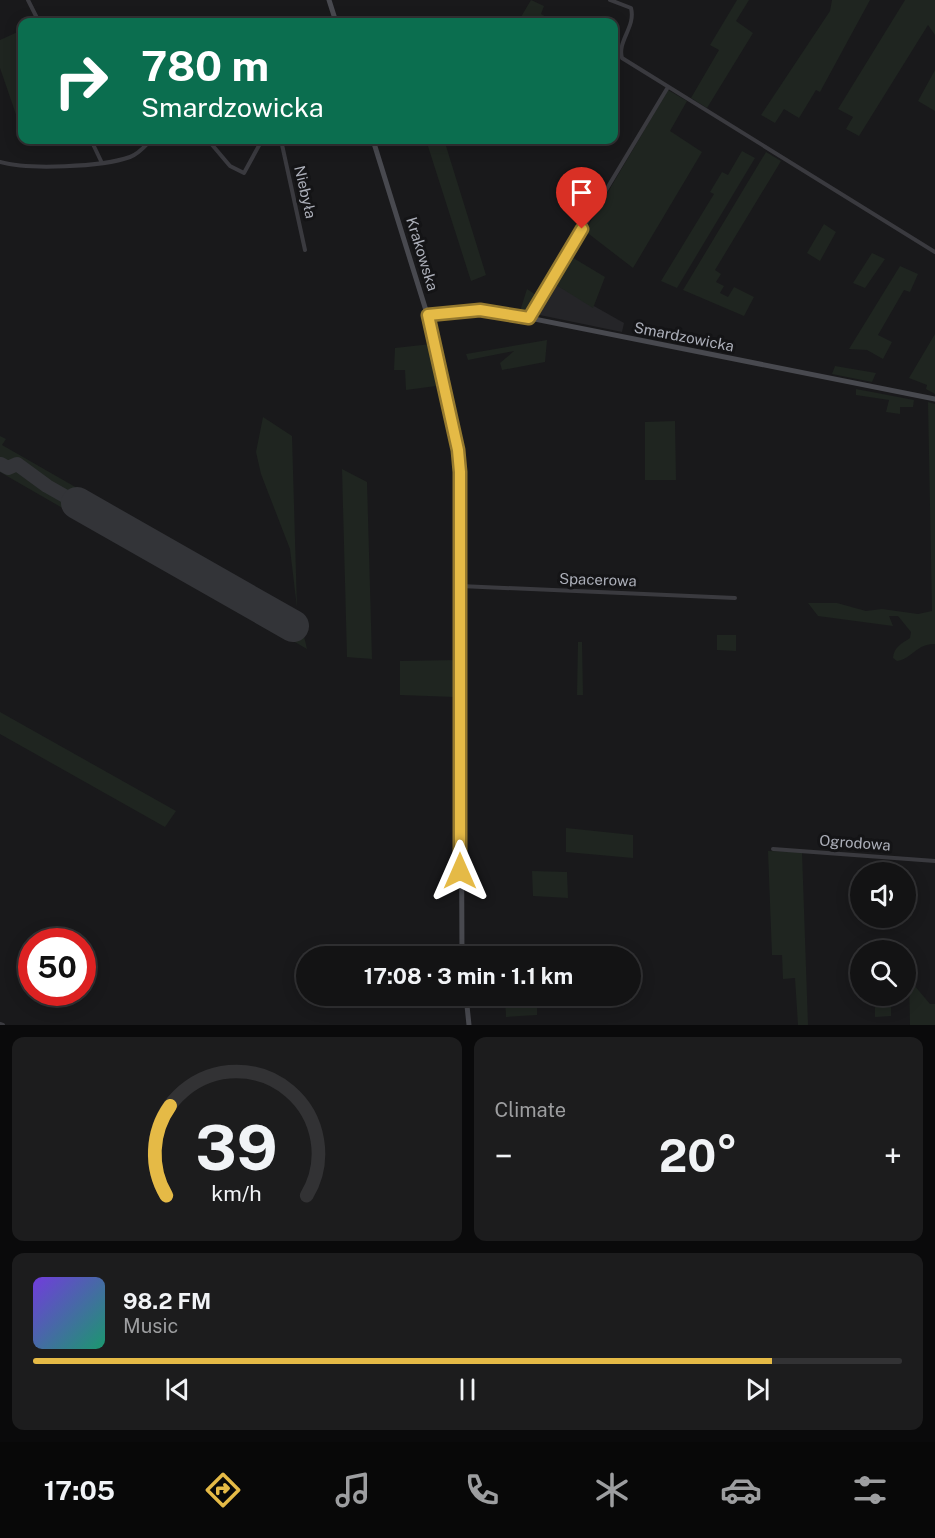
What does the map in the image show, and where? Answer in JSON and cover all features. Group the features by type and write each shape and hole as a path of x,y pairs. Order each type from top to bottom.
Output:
{"main road":[{"path":"328,0 335,18"},
{"name":"Krakowska","path":"374,144 428,315 458,450 462,946"},
{"name":"Smardzowicka","path":"428,315 480,310 529,318 935,399"},
{"path":"467,1006 469,1025"}],"street":[{"path":"28,0 37,18"},
{"path":"610,0 631,8 633,16 620,49 622,58 935,252"},
{"path":"529,318 668,87"},
{"path":"93,144 101,161"},
{"path":"0,162 46,166 101,161 131,157 146,144"},
{"path":"211,144 230,166 244,173 260,144"},
{"name":"Niebyła","path":"282,144 305,250"},
{"name":"Spacerowa","path":"460,586 735,598"},
{"name":"Ogrodowa","path":"773,849 935,861"}],"shaded area":[{"path":"531,0 544,6 541,14 548,18 520,18"},
{"path":"737,0 749,0 736,21 753,33 707,108 691,98 719,50 710,45"},
{"path":"832,0 870,0 820,92 816,90 799,118 784,109 775,123 761,115 830,11"},
{"path":"905,0 935,0 935,35 928,25 859,136 846,129 853,117 838,109"},
{"path":"18,32 18,120 0,68 0,40"},
{"path":"935,70 935,111 918,101"},
{"path":"668,90 687,101 670,131 702,152 633,268 585,231"},
{"path":"427,144 445,144 446,146 486,275 471,281"},
{"path":"742,151 755,158 677,288 661,281 714,194 710,192 722,172 728,175"},
{"path":"766,152 781,161 715,270 721,274 716,282 724,286 720,293 728,297 734,287 754,297 744,316 683,290"},
{"path":"824,224 836,232 820,261 807,253"},
{"path":"872,253 885,259 865,288 853,283"},
{"path":"570,256 605,277 593,308 553,283"},
{"path":"900,266 918,274 910,292 904,290 878,335 892,342 883,359 867,350 849,349"},
{"path":"553,283 624,323 622,332 535,314"},
{"path":"527,289 539,297 529,313 520,311"},
{"path":"935,334 935,394 926,389 927,385 909,378"},
{"path":"547,340 545,362 502,370 500,363 514,351 468,360 466,354"},
{"path":"431,344 436,386 406,390 405,370 394,370 395,348"},
{"path":"835,366 876,373 872,382 832,374"},
{"path":"856,389 914,400 913,407 900,407 900,414 886,412 889,400 856,395"},
{"path":"928,402 935,404 935,644 919,648 897,661 893,658 895,651 910,638 911,632 898,616 889,616 893,626 818,616 808,603 837,603 866,611 882,609 918,614 932,611"},
{"path":"263,417 292,436 297,608 290,549 261,474 256,452"},
{"path":"675,421 676,480 645,480 645,422"},
{"path":"0,436 6,439 2,445 299,615 307,649 0,472"},
{"path":"342,469 367,482 372,659 347,657"},
{"path":"717,635 736,635 736,651 717,650"},
{"path":"578,642 582,642 583,695 577,695"},
{"path":"458,660 455,697 400,695 400,661"},
{"path":"0,712 176,811 165,827 0,734"},
{"path":"566,828 633,835 633,858 566,852"},
{"path":"768,851 802,852 808,1025 798,1025 795,978 783,979 782,955 772,955"},
{"path":"532,871 567,872 568,898 533,896"},
{"path":"916,987 930,1004 935,1004 935,1025 910,1025 910,1006 916,1006"},
{"path":"505,1006 537,1006 537,1015 506,1017"},
{"path":"875,1006 891,1006 891,1016 875,1017"}],"taxiway":[{"path":"1,464 8,468 17,464 47,486 77,503"}],"runway":[{"path":"77,503 293,626"}],"route":[{"path":"460,871 460,472 458,450 440,378 436,344 428,315 458,310 480,310 529,318 582,229"}]}
